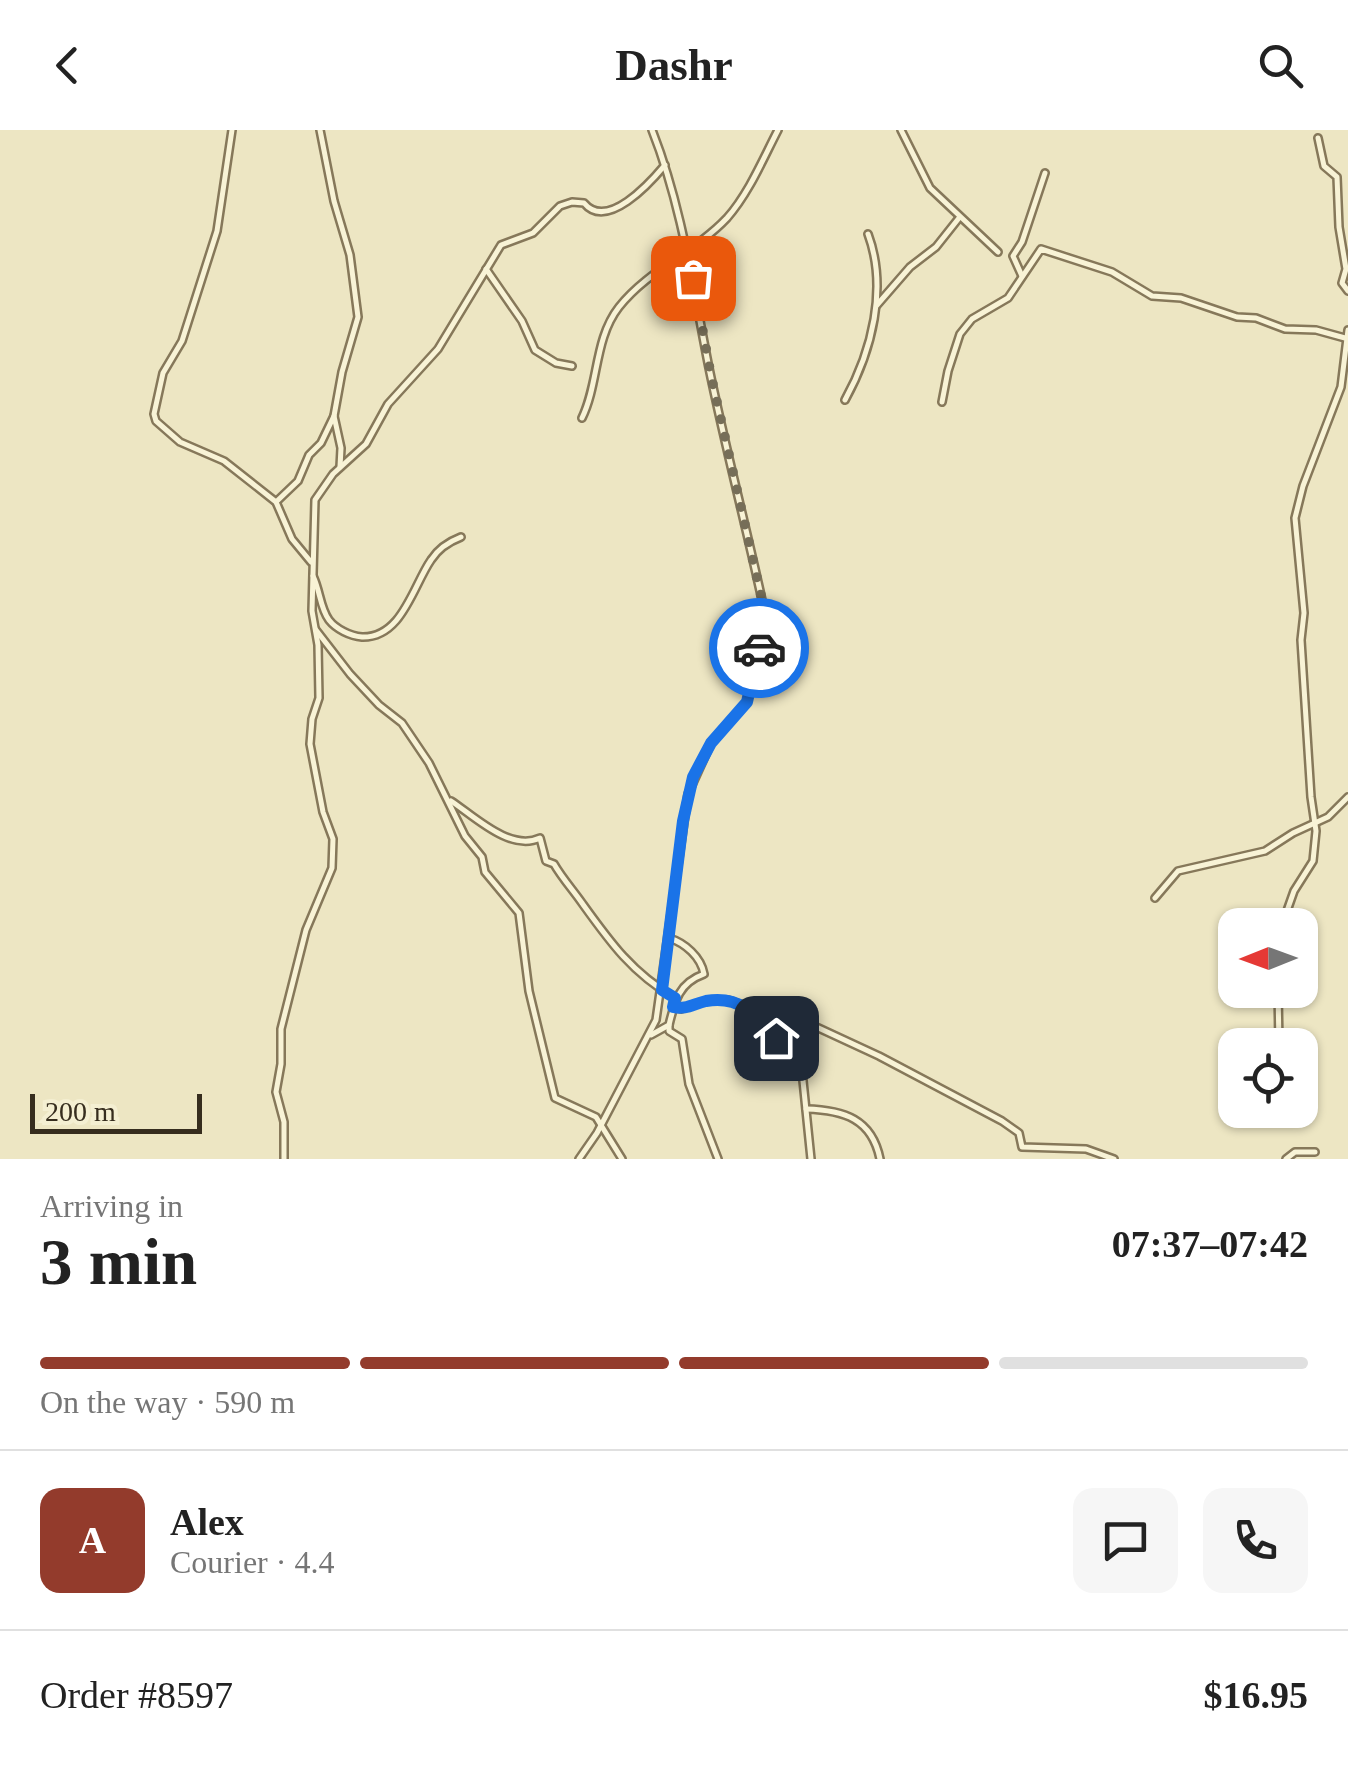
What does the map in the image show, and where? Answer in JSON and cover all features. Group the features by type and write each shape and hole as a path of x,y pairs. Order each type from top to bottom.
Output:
{"street":[{"path":"232,130 217,231 182,341 163,373 154,414 158,423 180,442 228,463 276,502 292,539 312,562"},
{"path":"276,502 298,481 307,458 322,443 334,416 358,317 350,256 320,130"},
{"path":"578,1159 601,1125 648,1036 662,990 683,821 693,777 711,743 747,702 755,676 762,620 762,600 711,376 687,248 652,130"},
{"path":"582,418 590,402 601,344 613,316 636,288 728,216 756,174 778,130"},
{"path":"900,130 930,188 998,252"},
{"path":"1318,138 1324,166 1338,177 1339,227 1346,269 1342,284 1348,291"},
{"path":"284,1159 284,1122 276,1092 281,1029 306,930 332,868 333,839 323,812 310,744 319,698 312,574 315,500 340,467 366,444 388,404 438,349 502,245 533,234 540,222 572,202 606,213 616,209 665,165"},
{"path":"1022,276 1013,256 1022,242 1045,174"},
{"path":"877,305 910,267 936,247 959,218"},
{"path":"845,400 858,372 877,305 877,259 868,234"},
{"path":"942,402 960,334 972,319 1008,298 1041,249 1112,272 1152,296 1181,298 1285,329 1316,330 1347,338"},
{"path":"486,269 522,322 535,350 572,366"},
{"path":"1288,908 1312,861 1315,824 1296,518 1303,486 1341,386 1348,330"},
{"path":"334,416 342,448 340,467"},
{"path":"312,574 332,625 353,636 380,634 404,610 438,550 461,536"},
{"path":"314,628 379,705 402,723 429,762 465,836 482,857 485,872 519,913 529,991 555,1098 596,1117 622,1159"},
{"path":"1154,898 1178,871 1266,851 1328,817 1348,797"},
{"path":"448,799 509,837 532,842 540,838 546,861 554,864 598,930 616,945 628,964 675,998"},
{"path":"669,938 681,942 704,969 704,974 688,980 675,998 669,1031 682,1040 689,1084 718,1159"},
{"path":"673,1007 728,1000 750,1008 802,1071 811,1159"},
{"path":"756,1015 784,1012 879,1056 1002,1121 1019,1133 1022,1147 1086,1149 1114,1159"},
{"path":"648,1036 669,1025"},
{"path":"806,1109 846,1114 875,1138 880,1159"},
{"path":"1286,1159 1295,1152 1315,1152"}],"way so far":[{"path":"693,278 762,600 759,648"}],"route":[{"path":"759,648 747,702 711,743 688,794 662,990 675,998 673,1007 681,1009 706,1001 728,1000 750,1008 776,1038"}]}
